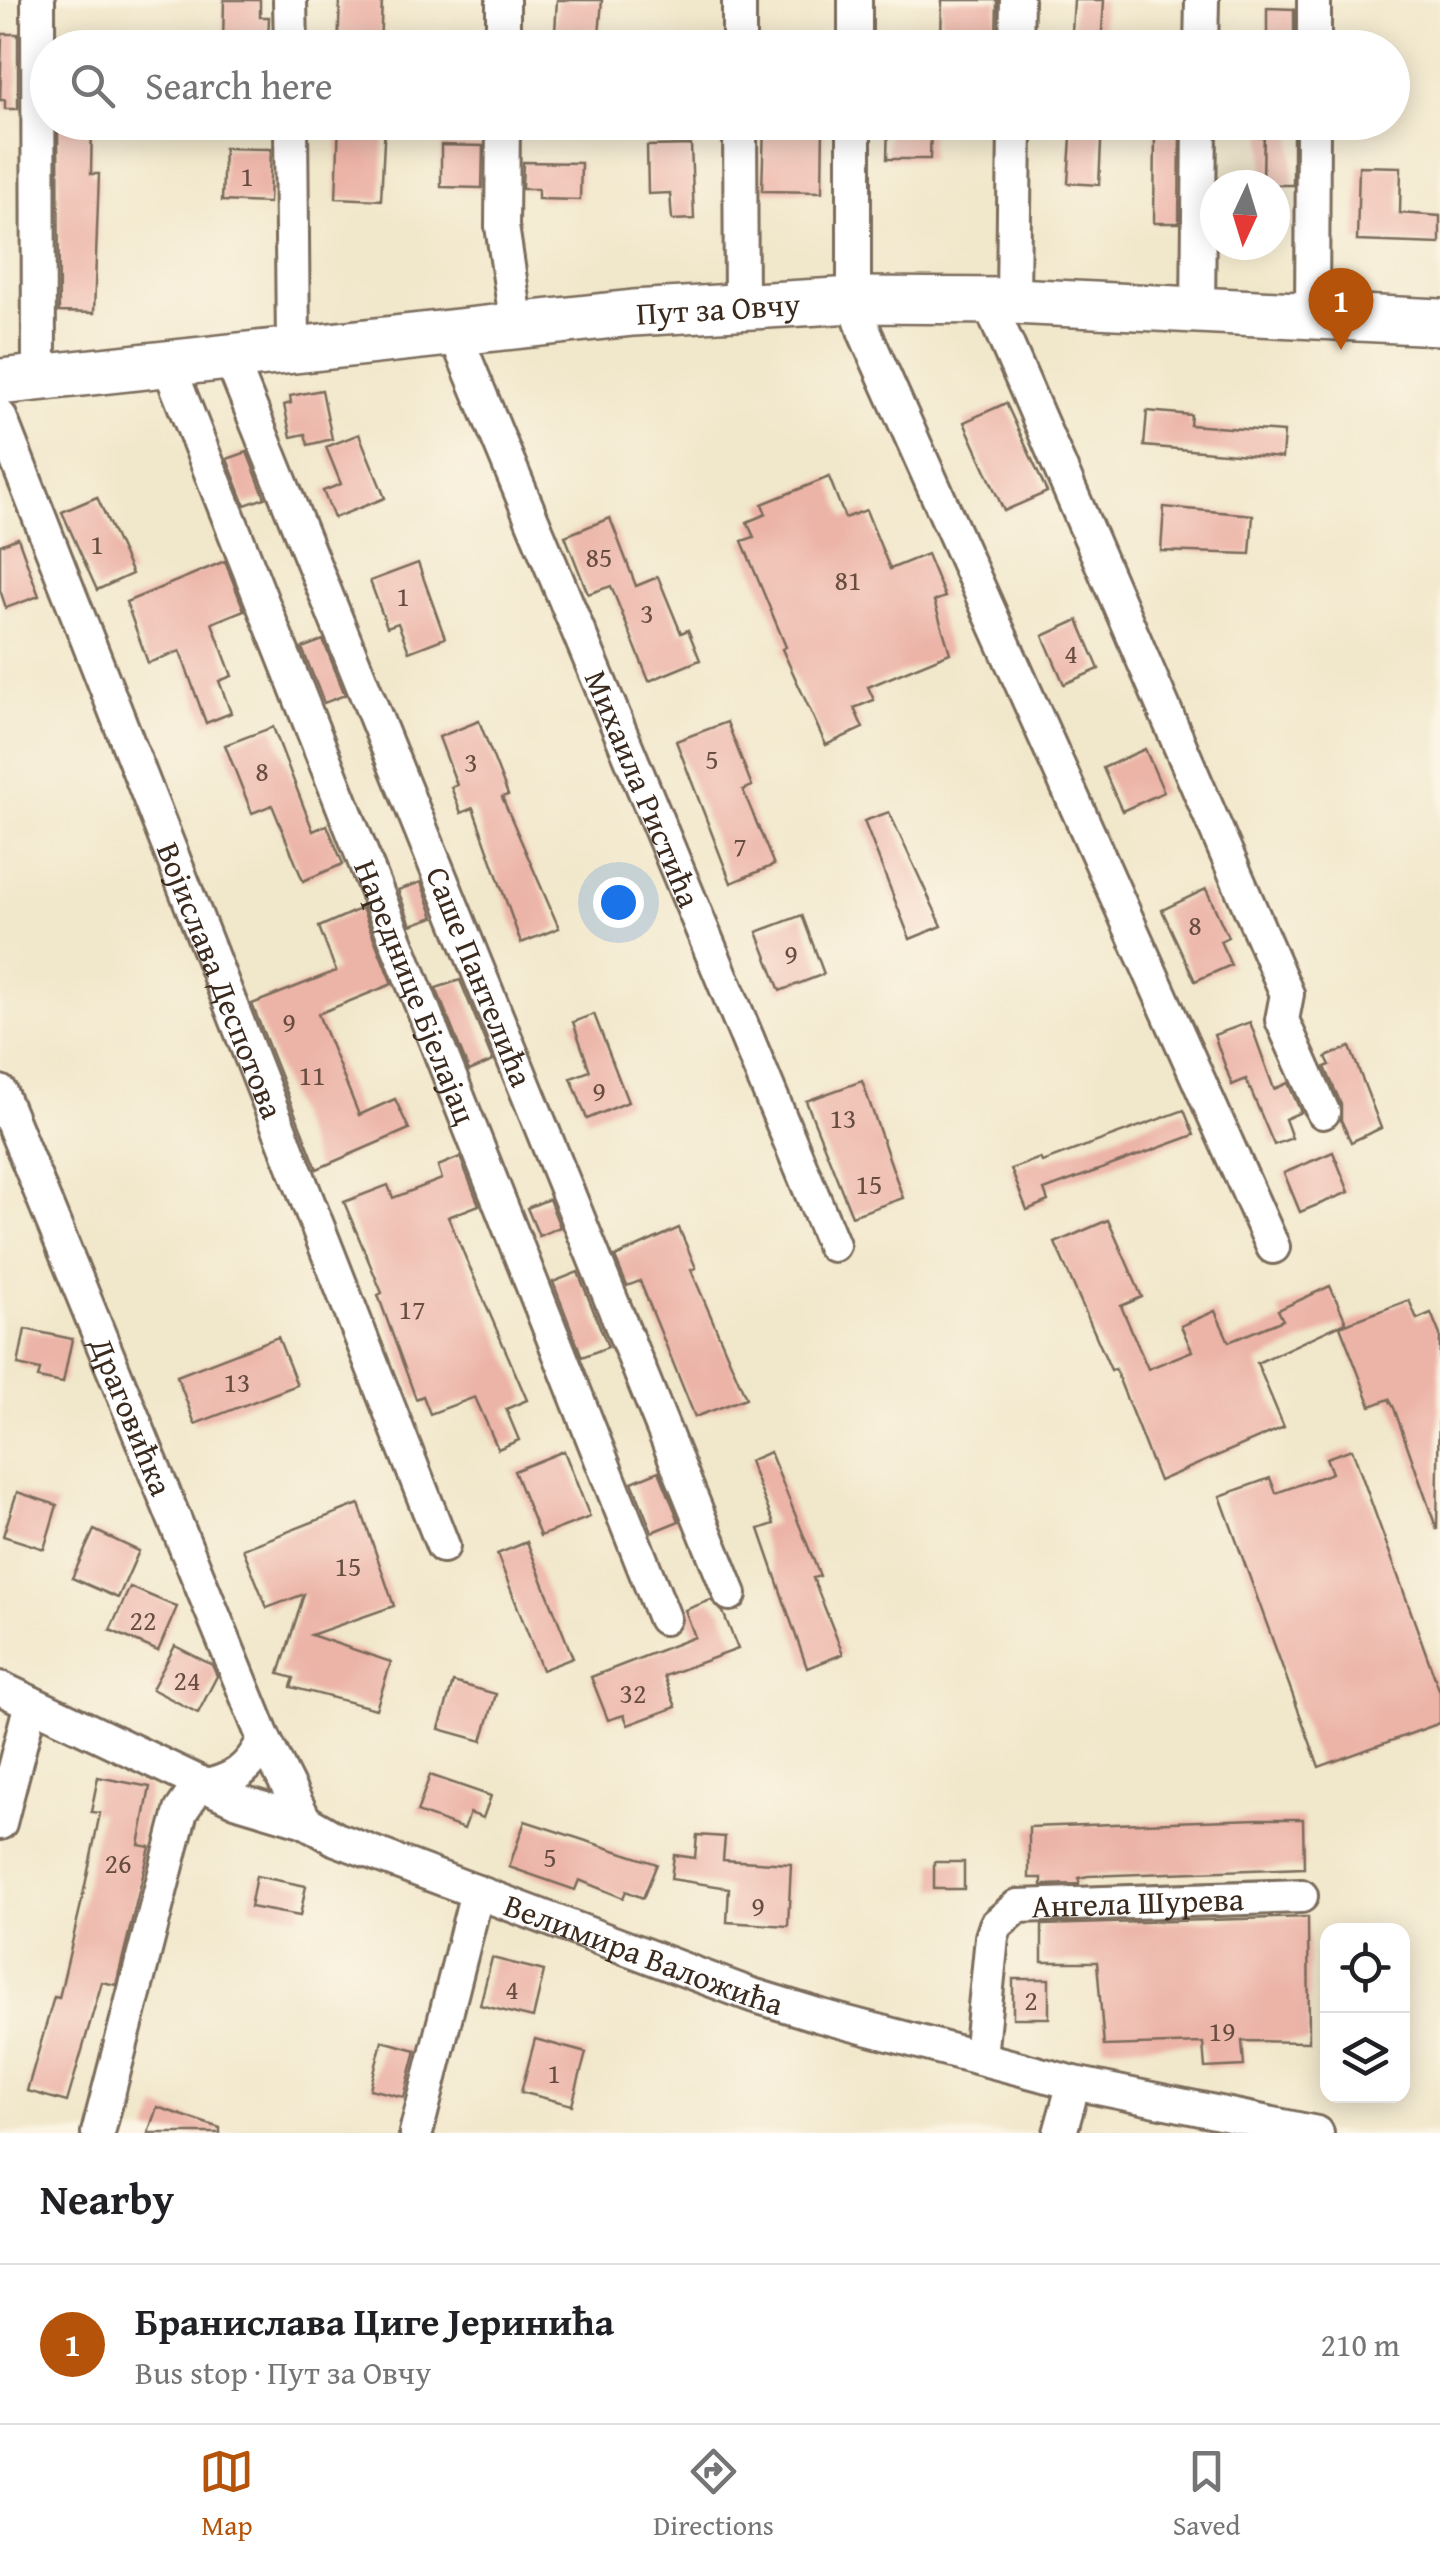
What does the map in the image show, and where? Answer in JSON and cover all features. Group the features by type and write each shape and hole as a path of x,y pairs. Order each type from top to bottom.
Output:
{"street":[{"path":"37,30 38,0"},
{"path":"290,0 291,30"},
{"path":"503,0 503,30"},
{"path":"739,0 739,30"},
{"path":"855,0 855,30"},
{"path":"1016,0 1016,30"},
{"path":"1201,30 1202,0"},
{"path":"1314,0 1314,30"},
{"path":"20,379 31,140"},
{"path":"291,140 293,350"},
{"path":"503,140 506,279 518,326"},
{"path":"740,140 741,306"},
{"path":"854,140 854,300 1272,1247"},
{"path":"1013,140 1000,301 1288,994 1282,1020 1323,1112"},
{"path":"1198,310 1200,140"},
{"path":"1312,316 1313,140"},
{"name":"Пут за Овчу","path":"20,379 518,326 854,300 1000,301 1440,322"},
{"name":"Михаила Ристића","path":"455,334 833,1245"},
{"name":"Саше Пантелића","path":"230,357 730,1594"},
{"name":"Нареднице Бјелајац","path":"168,364 664,1618"},
{"name":"Војислава Деспотова","path":"0,417 443,1546"},
{"name":"Драговићка","path":"0,1092 264,1740 304,1821"},
{"name":"Велимира Валожића","path":"0,1688 276,1816 304,1821 336,1839 749,1994 1074,2083 1272,2128 1317,2133"},
{"path":"0,1824 31,1704"},
{"path":"98,2133 181,1811 189,1794 236,1776 251,1765 264,1740"},
{"path":"416,2133 477,1892"},
{"name":"Ангела Шурева","path":"980,2057 992,1937 996,1925 1018,1906 1302,1896"},
{"path":"1060,2133 1074,2083"}],"building":[{"path":"224,0 260,0 260,17 269,17 268,30 223,30"},
{"path":"340,0 382,0 381,30 339,30"},
{"path":"557,0 602,0 600,30 555,30"},
{"path":"942,0 997,0 996,30 941,30"},
{"path":"1074,0 1104,0 1102,30 1072,30"},
{"path":"1267,8 1294,9 1294,30 1267,30"},
{"path":"2,34 18,34 18,109 5,109 5,100 0,100"},
{"path":"58,140 92,140 91,174 99,174 94,313 59,312"},
{"path":"338,140 384,140 381,200 336,198"},
{"path":"764,140 823,140 822,192 762,191"},
{"path":"888,140 931,140 930,159 887,159"},
{"path":"1071,140 1101,140 1099,185 1068,183"},
{"path":"1155,140 1180,140 1179,223 1154,223"},
{"path":"1264,140 1293,140 1293,185 1290,170 1263,170"},
{"path":"441,145 483,146 482,188 441,187"},
{"path":"691,145 694,219 672,220 670,193 648,194 647,146"},
{"path":"224,148 271,149 269,203 222,201"},
{"path":"523,162 581,163 580,200 538,199 538,189 522,189"},
{"path":"1359,166 1401,167 1400,213 1440,216 1440,244 1357,241"},
{"path":"322,390 332,439 308,445 305,434 291,437 284,405 291,403 290,396"},
{"path":"1006,403 1047,492 1004,511 964,422"},
{"path":"1147,411 1191,415 1190,425 1284,432 1282,458 1144,446"},
{"path":"359,434 385,498 334,518 323,491 341,484 326,447"},
{"path":"247,452 265,498 245,505 227,459"},
{"path":"829,477 845,518 866,510 890,569 927,554 945,597 934,601 950,653 868,687 874,700 854,708 863,728 826,745 782,649 786,647 742,541 754,537 747,522 766,514 762,504"},
{"path":"97,497 132,574 97,590 62,512"},
{"path":"1164,507 1253,515 1250,554 1161,551"},
{"path":"610,518 636,586 658,577 681,633 688,630 700,660 649,681 611,586 588,594 565,536"},
{"path":"18,538 39,596 6,608 0,590 0,545"},
{"path":"225,561 244,610 212,623 232,676 219,681 231,713 206,723 180,651 148,663 126,602"},
{"path":"418,563 445,638 409,652 398,623 387,627 370,581"},
{"path":"1078,620 1099,669 1064,684 1043,636"},
{"path":"323,640 345,695 324,703 302,648"},
{"path":"479,721 508,795 502,797 559,928 521,943 473,808 461,813 451,787 457,785 439,737"},
{"path":"727,722 752,786 743,790 774,865 731,883 676,741"},
{"path":"273,727 313,831 327,825 343,864 303,881 272,805 252,813 225,745"},
{"path":"1145,749 1164,792 1122,811 1103,768"},
{"path":"889,812 942,926 910,939 864,821"},
{"path":"421,882 434,917 411,925 398,890"},
{"path":"1206,889 1228,937 1220,941 1231,965 1195,981 1162,910"},
{"path":"362,908 392,984 318,1014 359,1115 395,1099 409,1129 317,1169 252,1004 336,971 319,927"},
{"path":"802,915 824,974 780,991 757,932"},
{"path":"460,980 493,1061 469,1071 436,988"},
{"path":"594,1014 628,1102 587,1119 571,1078 590,1071 573,1022"},
{"path":"1250,1022 1274,1089 1288,1083 1301,1112 1285,1119 1292,1138 1274,1145 1246,1079 1232,1085 1214,1035"},
{"path":"1350,1047 1381,1128 1351,1142 1325,1067 1330,1065 1326,1057"},
{"path":"862,1081 903,1198 852,1216 806,1101"},
{"path":"1184,1110 1194,1135 1044,1190 1048,1201 1027,1210 1011,1169 1040,1158 1042,1162"},
{"path":"1333,1152 1349,1192 1300,1212 1284,1173"},
{"path":"460,1157 479,1205 448,1217 527,1400 506,1409 519,1440 498,1449 475,1397 430,1414 423,1396 416,1399 378,1295 382,1293 344,1202 388,1185 393,1198 442,1179 438,1166"},
{"path":"549,1199 560,1227 539,1236 527,1208"},
{"path":"1108,1220 1142,1297 1121,1306 1148,1369 1192,1351 1181,1326 1215,1311 1229,1342 1283,1320 1278,1310 1330,1286 1346,1322 1257,1363 1284,1427 1159,1481 1115,1369 1111,1370 1055,1243"},
{"path":"679,1228 696,1268 691,1270 746,1398 695,1417 640,1281 627,1286 615,1257"},
{"path":"578,1272 608,1347 582,1357 553,1282"},
{"path":"1409,1300 1417,1319 1431,1313 1440,1335 1437,1530 1394,1408 1389,1399 1371,1406 1340,1326"},
{"path":"25,1329 72,1339 63,1383 38,1378 40,1370 18,1365"},
{"path":"278,1337 297,1385 195,1424 177,1376"},
{"path":"1352,1449 1440,1692 1440,1723 1319,1767 1220,1496 1270,1478 1276,1493 1332,1473 1326,1458"},
{"path":"564,1451 590,1517 540,1536 514,1471"},
{"path":"770,1452 820,1576 813,1578 843,1654 807,1668 759,1529 774,1524 749,1461"},
{"path":"659,1471 679,1521 652,1532 632,1482"},
{"path":"17,1492 57,1505 44,1549 3,1536"},
{"path":"359,1504 394,1606 311,1635 391,1662 376,1709 291,1687 294,1678 279,1674 304,1594 267,1608 243,1549"},
{"path":"94,1530 139,1551 118,1598 72,1578"},
{"path":"527,1542 573,1658 542,1670 497,1554"},
{"path":"130,1587 177,1607 158,1651 110,1630"},
{"path":"711,1600 723,1612 738,1649 664,1676 676,1707 628,1725 624,1715 608,1720 591,1677 695,1637 685,1610"},
{"path":"175,1646 212,1665 217,1676 198,1713 152,1689"},
{"path":"453,1682 496,1694 482,1741 439,1729"},
{"path":"430,1775 491,1796 483,1818 470,1813 464,1829 417,1812"},
{"path":"98,1777 150,1787 139,1845 150,1847 116,1985 102,1982 67,2102 27,2091 54,1997 59,1998 82,1900 100,1813 91,1812"},
{"path":"1303,1819 1304,1868 1088,1876 1079,1878 1079,1884 1042,1885 1042,1878 1029,1878 1029,1827"},
{"path":"525,1821 657,1864 643,1898 626,1891 623,1898 579,1880 575,1890 509,1867"},
{"path":"697,1835 725,1837 723,1860 791,1864 788,1926 727,1922 729,1888 671,1879 674,1855 695,1858"},
{"path":"934,1862 964,1862 964,1889 934,1889"},
{"path":"256,1876 306,1886 300,1916 250,1907"},
{"path":"1308,1917 1309,2042 1242,2041 1244,2066 1205,2068 1203,2043 1104,2046 1097,1962 1042,1962 1042,1925"},
{"path":"492,1958 544,1971 533,2018 480,2005"},
{"path":"1013,1979 1049,1979 1049,2018 1013,2018"},
{"path":"535,2039 586,2053 572,2105 521,2092"},
{"path":"382,2041 416,2050 404,2097 370,2089"},
{"path":"157,2107 220,2128 220,2133 148,2133"}],"place":[{"name":"Бранислава Циге Јеринића","path":"1341,350"}]}
